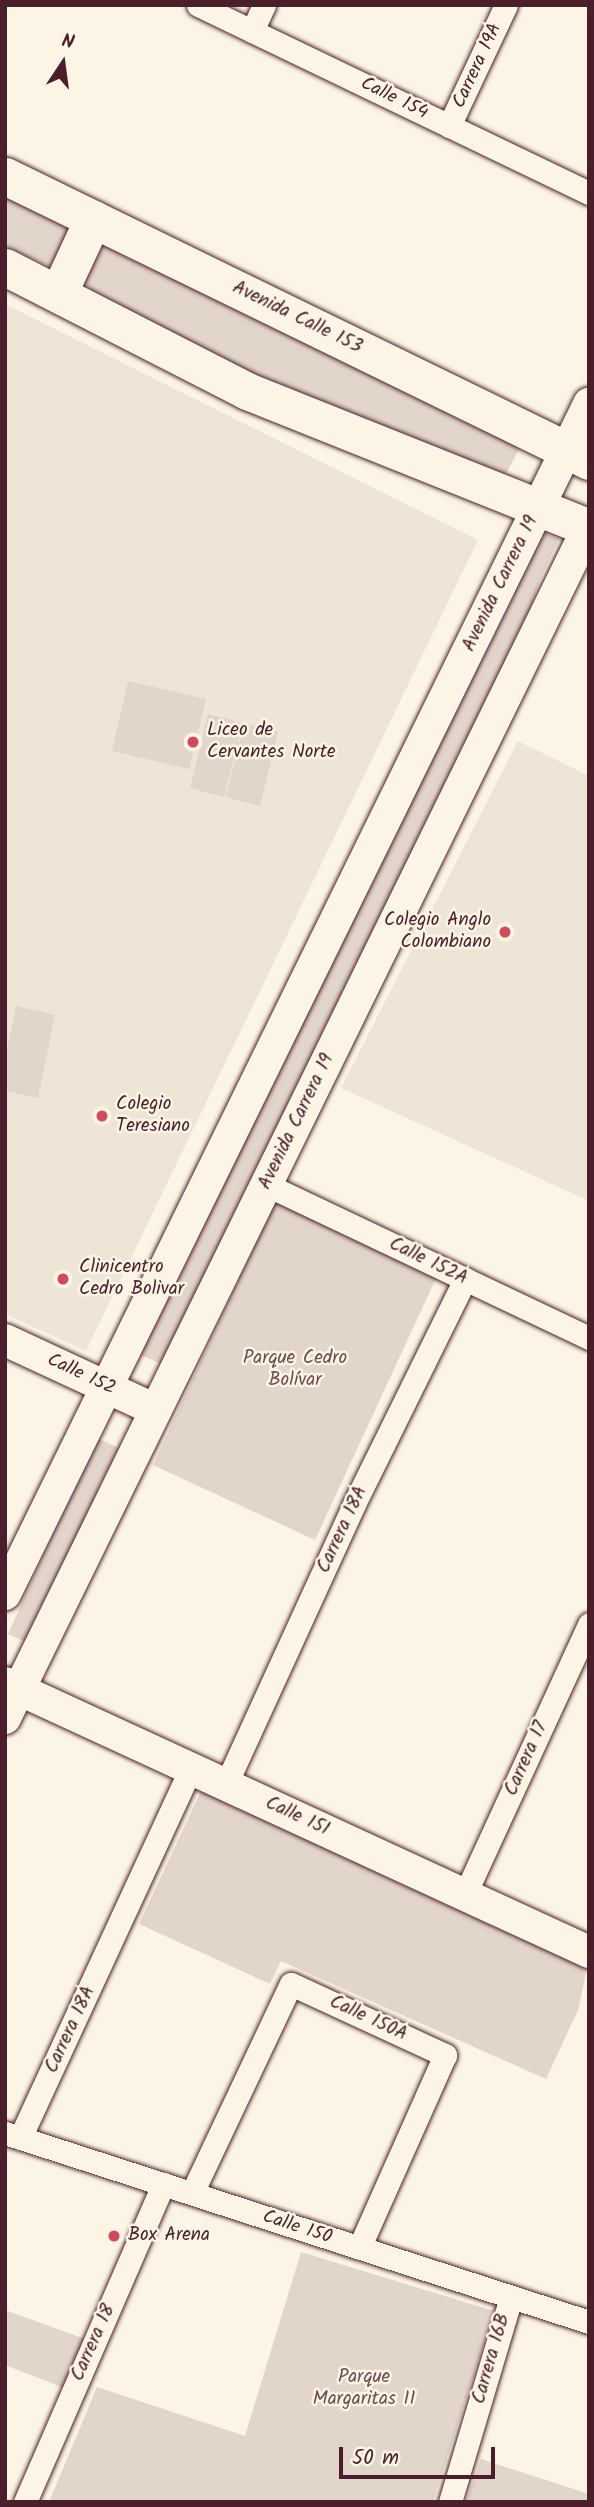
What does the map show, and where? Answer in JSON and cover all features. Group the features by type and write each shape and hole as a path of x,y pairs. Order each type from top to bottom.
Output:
{"main road":[{"name":"Avenida Calle 153","path":"5,176 578,455"},
{"path":"58,294 93,219"},
{"path":"5,267 260,396 588,527"},
{"name":"Avenida Carrera 19","path":"5,1594 538,507 578,455 589,404"},
{"name":"Avenida Carrera 19","path":"5,1717 12,1686 156,1410 588,527"},
{"name":"Calle 152","path":"5,1340 156,1410"},
{"name":"Calle 151","path":"12,1686 589,1952"}],"street":[{"name":"Calle 154","path":"198,5 589,193"},
{"path":"251,31 264,5"},
{"name":"Carrera 19A","path":"449,126 506,5"},
{"name":"Calle 152A","path":"267,1185 589,1338"},
{"name":"Carrera 18A","path":"226,1784 354,1504 465,1279"},
{"name":"Carrera 17","path":"465,1895 589,1624"},
{"name":"Carrera 18A","path":"13,2136 191,1768"},
{"name":"Calle 150A","path":"191,2193 291,1984 445,2055 359,2248"},
{"name":"Calle 150","path":"13,2136 589,2322"},
{"name":"Carrera 18","path":"25,2502 163,2184"},
{"name":"Carrera 16B","path":"450,2502 511,2297"}],"shaded area":[{"name":"Liceo de Cervantes Norte","path":"5,304 478,540 86,1351 5,1314"},
{"name":"Colegio Anglo Colombiano","path":"518,741 589,776 589,1201 341,1088"}],"green space":[{"path":"5,190 68,225 70,232 52,267 5,246"},
{"path":"101,238 523,442 503,479 283,394 92,290 82,281"},
{"path":"539,531 559,539 540,579 521,639 168,1367 137,1353"},
{"path":"128,681 206,699 189,769 112,751"},
{"path":"208,714 243,723 224,797 190,788"},
{"path":"244,723 278,732 260,806 226,797"},
{"path":"16,1006 55,1015 38,1098 5,1091 5,1059"},
{"name":"Parque Cedro Bolívar","path":"276,1199 438,1274 315,1540 153,1465"},
{"path":"96,1438 119,1448 100,1485 97,1509 30,1644 8,1634"},
{"path":"203,1787 588,1964 578,2010 546,2079 281,1961 270,1984 139,1924"},
{"name":"Parque Margaritas II","path":"301,2252 494,2311 433,2502 49,2502 97,2387 245,2436"},
{"path":"5,2310 85,2339 64,2388 5,2365"},
{"path":"481,2459 589,2494 589,2502 466,2502"}],"place":[{"name":"Liceo de Cervantes Norte","path":"193,742"},
{"name":"Colegio Anglo Colombiano","path":"505,932"},
{"name":"Colegio Teresiano","path":"102,1116"},
{"name":"Clinicentro Cedro Bolivar","path":"63,1279"},
{"name":"Box Arena","path":"114,2236"}]}
